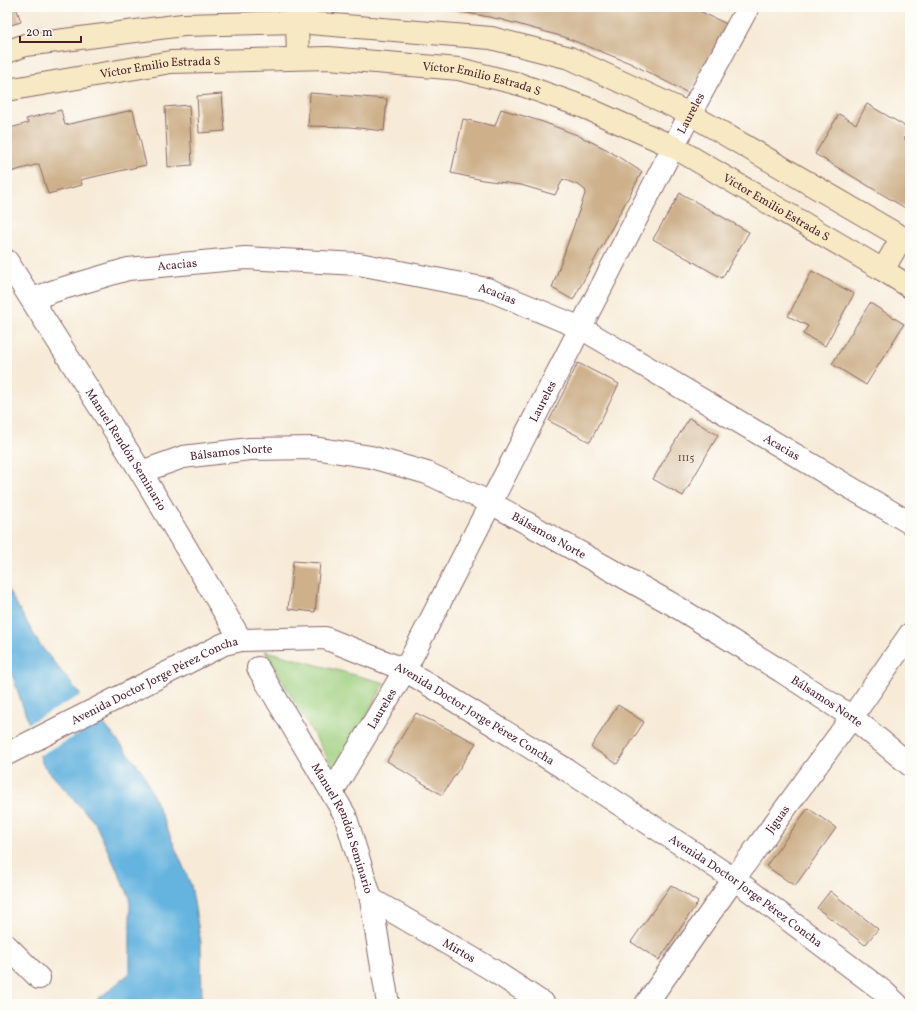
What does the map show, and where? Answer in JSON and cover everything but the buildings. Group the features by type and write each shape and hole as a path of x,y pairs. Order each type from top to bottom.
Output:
{"main road":[{"path":"297,22 298,58"},
{"path":"7,52 25,45 183,25 297,22 491,38 570,58 690,114 906,239 883,270"},
{"name":"Víctor Emilio Estrada S","path":"7,90 171,62 328,58 459,69 519,84 570,102 674,147 910,287"}],"street":[{"name":"Laureles","path":"332,792 405,670 690,114 748,7"},
{"name":"Acacias","path":"32,299 128,269 245,258 306,260 359,264 487,289 581,328 910,524"},
{"name":"Manuel Rendón Seminario","path":"10,270 32,299 141,472 241,640"},
{"name":"Bálsamos Norte","path":"141,472 183,457 250,449 314,448 371,457 427,473 491,503 672,604 781,671 852,717 910,765"},
{"name":"Jiguas","path":"646,1004 910,634"},
{"name":"Avenida Doctor Jorge Pérez Concha","path":"7,754 224,644 241,640 325,638 405,670 567,770 734,879 883,991 897,1004"},
{"name":"Manuel Rendón Seminario","path":"258,668 345,814 371,899 388,1004"},
{"name":"Mirtos","path":"371,899 491,969 544,1004"},
{"path":"7,946 39,978"}],"green space":[{"path":"265,651 385,683 335,771"}],"water":[{"path":"7,588 40,645 143,772 191,885 201,943 202,1004 92,1004 130,973 130,898 95,823 43,765 7,660"}],"pier":[{"path":"83,694 104,721 38,756 27,724"}]}
